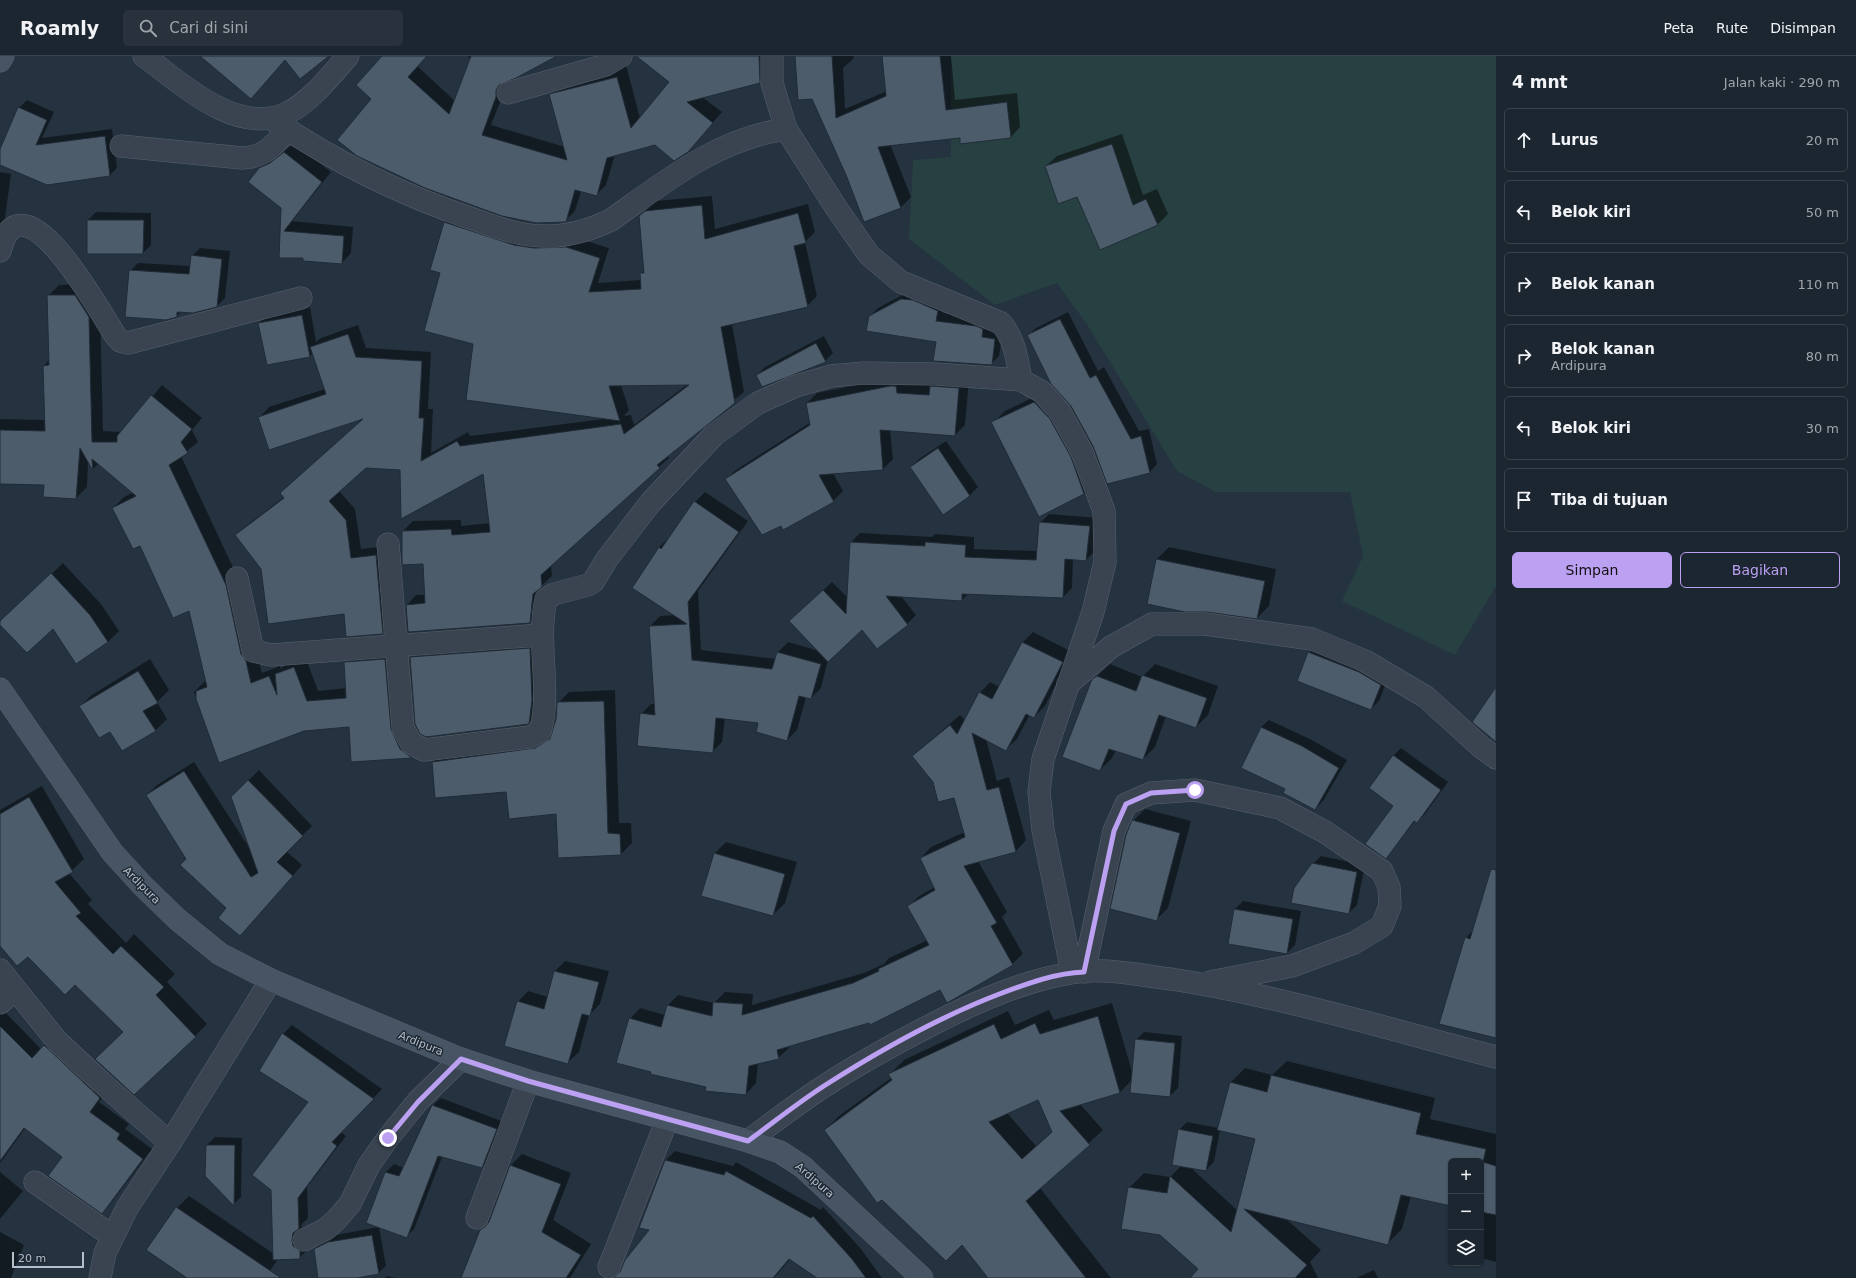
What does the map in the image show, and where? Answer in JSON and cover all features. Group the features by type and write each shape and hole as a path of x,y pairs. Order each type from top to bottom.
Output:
{"street":[{"path":"0,61 3,56"},
{"path":"144,56 201,97 232,115 251,118 270,118 285,114 307,100 348,56"},
{"path":"508,93 606,65 621,56"},
{"path":"772,56 772,83 786,129 837,210 869,255 901,282 1001,323 1009,333 1014,346 1021,380"},
{"path":"270,118 288,130 380,182 443,209 503,229 543,236 578,233 598,226 611,220 702,157 737,140 763,132 786,129"},
{"path":"121,146 242,158 255,157 267,152 288,130"},
{"path":"0,251 8,232 17,226 28,226 45,236 63,255 120,341 128,343 301,298"},
{"path":"388,544 403,728 411,742 424,750 513,741 530,737 540,732 544,718 541,635 543,612 549,596 588,585 593,582 607,559 651,502 714,435 758,404 796,386 831,376 863,373 936,374 1021,380 1042,392 1060,412 1082,452 1104,511 1105,562 1093,612 1043,759 1039,792 1043,830 1078,972"},
{"path":"237,578 253,650 271,655 541,635"},
{"path":"1067,685 1111,647 1152,624 1205,624 1312,639 1365,661 1426,697 1480,747 1496,758"},
{"name":"Ardipura","path":"0,690 112,852 142,885 178,919 220,954 271,980 461,1059 528,1081 748,1141 780,1152 803,1167 922,1278"},
{"path":"1078,972 1114,831 1126,804 1151,793 1195,790 1280,808 1325,832 1382,871 1389,887 1390,906 1382,926 1354,943 1292,966 1201,984"},
{"path":"0,970 7,997 170,1143"},
{"path":"748,1141 826,1085 902,1040 970,1005 1033,981 1078,972 1098,971 1136,974 1201,984 1324,1012 1496,1057"},
{"path":"100,1278 105,1253 127,1208 170,1143 271,980"},
{"path":"304,1240 326,1229 350,1204 370,1164 388,1138 418,1102 461,1059"},
{"path":"477,1218 528,1081"},
{"path":"609,1267 667,1120"},
{"path":"35,1182 112,1236"}],"green space":[{"path":"951,56 1496,56 1496,586 1455,655 1342,601 1363,556 1350,492 1216,492 1177,471 1086,323 1057,283 995,305 909,239 913,160 951,157"}],"building":[{"path":"200,56 329,56 300,79 285,60 251,99"},
{"path":"382,56 427,56 408,77 449,114 471,56 557,56 516,78 499,85 496,90 496,97 482,135 567,160 549,94 617,77 631,128 669,82 636,56 759,56 760,83 687,102 713,123 688,152 674,161 655,145 607,158 597,196 575,190 566,222 536,223 502,216 425,188 357,156 337,140 371,99 356,85"},
{"path":"795,56 832,56 836,118 886,96 882,56 940,56 946,110 1007,102 1011,138 960,144 960,138 878,147 901,208 864,222 846,175 812,99 798,100"},
{"path":"18,107 47,120 36,145 105,136 110,176 47,185 0,165 0,149"},
{"path":"1112,144 1133,205 1146,199 1158,225 1100,250 1077,197 1058,204 1045,166"},
{"path":"284,152 322,182 284,231 344,236 342,264 303,261 303,258 279,258 281,208 248,182 259,168 270,163"},
{"path":"702,205 705,239 798,213 806,243 794,246 808,307 721,327 735,403 657,465 660,468 541,575 542,587 533,594 530,623 408,632 406,605 425,603 423,564 402,565 402,531 451,529 452,535 490,532 483,474 401,519 400,470 366,468 329,501 346,520 351,558 376,555 383,634 346,637 344,614 268,624 261,569 235,535 284,498 280,493 363,419 269,450 258,417 326,394 310,347 348,334 356,357 422,361 419,418 424,418 421,461 457,441 460,446 621,424 624,434 689,385 609,386 620,421 466,400 473,344 424,331 440,273 430,270 444,222 514,245 534,248 566,247 600,258 589,292 641,289 640,273 644,273 639,216 645,211"},
{"path":"87,220 144,220 143,254 87,254"},
{"path":"191,255 222,259 217,307 193,313 177,312 177,317 166,320 125,317 129,270 189,274"},
{"path":"47,295 75,295 89,317 92,442 117,442 117,436 151,395 192,429 181,442 188,453 169,465 226,585 241,654 246,661 251,683 269,676 277,695 275,674 294,667 307,701 346,698 344,662 385,659 391,729 400,749 412,758 351,762 349,727 304,731 219,763 196,699 196,691 207,687 189,611 173,618 140,546 133,549 112,508 136,496 92,459 93,471 80,448 76,499 43,497 44,485 0,484 0,430 45,431 43,366 49,365"},
{"path":"901,299 913,300 938,311 936,321 976,326 983,329 982,337 995,339 992,365 933,361 936,342 866,331 869,316"},
{"path":"302,315 310,357 267,365 258,323"},
{"path":"1060,319 1090,378 1096,375 1131,439 1141,436 1150,473 1107,484 1093,446 1071,406 1051,384 1027,335"},
{"path":"816,343 826,362 762,387 756,375"},
{"path":"896,386 897,393 929,395 930,386 959,388 955,436 880,430 883,470 819,475 834,502 783,530 781,526 762,535 725,479 810,425 806,403"},
{"path":"1034,402 1050,419 1071,457 1084,494 1039,517 991,422"},
{"path":"938,448 970,496 943,515 910,467"},
{"path":"694,501 739,532 688,602 692,660 772,669 777,652 821,664 811,699 799,696 787,741 756,732 758,723 716,718 713,753 637,746 640,713 655,715 649,626 687,624 632,588 659,547 661,549"},
{"path":"1039,522 1090,526 1086,561 1065,559 1063,598 962,594 962,601 886,596 908,625 877,649 862,630 828,662 789,621 823,590 846,614 850,542 925,546 925,542 966,545 965,557 1036,560"},
{"path":"1156,559 1265,581 1257,619 1207,612 1185,612 1147,604"},
{"path":"51,573 90,615 108,642 76,664 53,629 27,653 0,625 0,621"},
{"path":"1022,642 1063,662 1034,718 1026,714 1006,751 972,733 987,790 999,787 1016,852 964,866 997,923 991,926 1013,965 947,1003 940,990 870,1025 869,1023 777,1050 779,1059 749,1066 746,1095 705,1091 706,1087 650,1074 651,1072 616,1063 629,1018 661,1027 667,1005 712,1016 713,1002 743,1004 742,1015 853,983 879,971 878,969 929,945 907,906 935,890 920,858 965,837 954,798 938,802 933,782 912,756 950,725 957,734 979,692 992,699"},
{"path":"530,648 532,700 529,724 426,737 420,734 415,724 410,657"},
{"path":"1308,652 1359,672 1381,685 1371,710 1297,681"},
{"path":"138,671 158,703 143,711 156,731 122,751 110,732 99,738 79,706"},
{"path":"1142,675 1207,698 1196,728 1159,715 1143,760 1109,749 1100,771 1062,757 1092,679 1097,676 1136,691"},
{"path":"1496,687 1496,742 1472,722"},
{"path":"604,701 608,833 620,834 621,855 558,858 556,814 509,819 506,792 435,798 432,762 535,748 550,739 556,719 557,702"},
{"path":"1261,727 1302,746 1339,768 1315,810 1283,793 1285,789 1241,768"},
{"path":"1393,755 1441,790 1417,823 1414,821 1386,859 1365,844 1393,806 1369,788"},
{"path":"184,771 251,877 258,873 231,797 248,780 303,836 277,862 293,876 240,936 218,918 226,908 180,865 186,859 146,795"},
{"path":"29,797 73,872 55,882 81,913 76,916 113,954 121,946 164,987 156,995 196,1037 134,1095 95,1059 123,1032 75,985 65,995 28,957 17,966 0,946 0,814"},
{"path":"1132,820 1180,833 1157,921 1110,909 1126,835"},
{"path":"714,853 785,874 773,916 701,896"},
{"path":"1312,863 1357,872 1349,914 1291,903 1294,888"},
{"path":"1491,869 1496,870 1496,1038 1439,1024 1465,937 1470,939"},
{"path":"1234,909 1293,919 1287,954 1228,944"},
{"path":"554,971 599,982 590,1016 582,1014 568,1064 504,1046 517,1001 544,1009"},
{"path":"1098,1016 1120,1093 1060,1111 1090,1145 1026,1201 1086,1278 988,1278 962,1245 946,1261 882,1200 877,1203 824,1130 892,1080 888,1074 994,1024 1001,1039 1035,1023 1040,1034","holes":["1038,1100 1052,1132 1022,1159 989,1122"]},
{"path":"0,1026 32,1058 44,1045 100,1098 90,1112 120,1134 117,1139 143,1159 102,1214 48,1176 62,1157 24,1128 0,1161"},
{"path":"282,1033 374,1099 332,1142 337,1146 298,1198 299,1229 293,1233 292,1240 293,1246 300,1251 300,1259 273,1260 271,1190 252,1175 308,1102 259,1071"},
{"path":"1135,1039 1175,1043 1170,1097 1130,1093"},
{"path":"1271,1075 1421,1113 1416,1134 1486,1149 1484,1158 1448,1158 1448,1205 1401,1195 1388,1245 1244,1209 1307,1265 1295,1278 1190,1278 1198,1269 1160,1235 1121,1229 1128,1187 1167,1193 1170,1176 1231,1232 1255,1139 1217,1130 1230,1082 1267,1092"},
{"path":"432,1105 497,1129 482,1168 438,1156 407,1238 366,1223 385,1172 399,1176"},
{"path":"1178,1129 1213,1136 1206,1171 1172,1165"},
{"path":"206,1145 235,1145 234,1206 205,1176"},
{"path":"665,1160 724,1175 726,1171 811,1218 813,1216 852,1259 866,1278 817,1278 789,1259 773,1278 614,1278 620,1272 625,1260 649,1230 639,1228"},
{"path":"1484,1162 1496,1166 1496,1215 1484,1213"},
{"path":"510,1165 561,1184 542,1232 581,1255 566,1278 461,1278 480,1230 489,1222"},
{"path":"176,1207 281,1278 187,1278 146,1250"},
{"path":"372,1235 379,1274 357,1278 318,1278 314,1249 328,1242"}],"route":[{"path":"388,1138 418,1102 461,1059 528,1081 748,1141 826,1085 902,1040 970,1005 1033,981 1072,972 1084,972 1104,870 1114,831 1126,804 1151,793 1195,790"}]}
